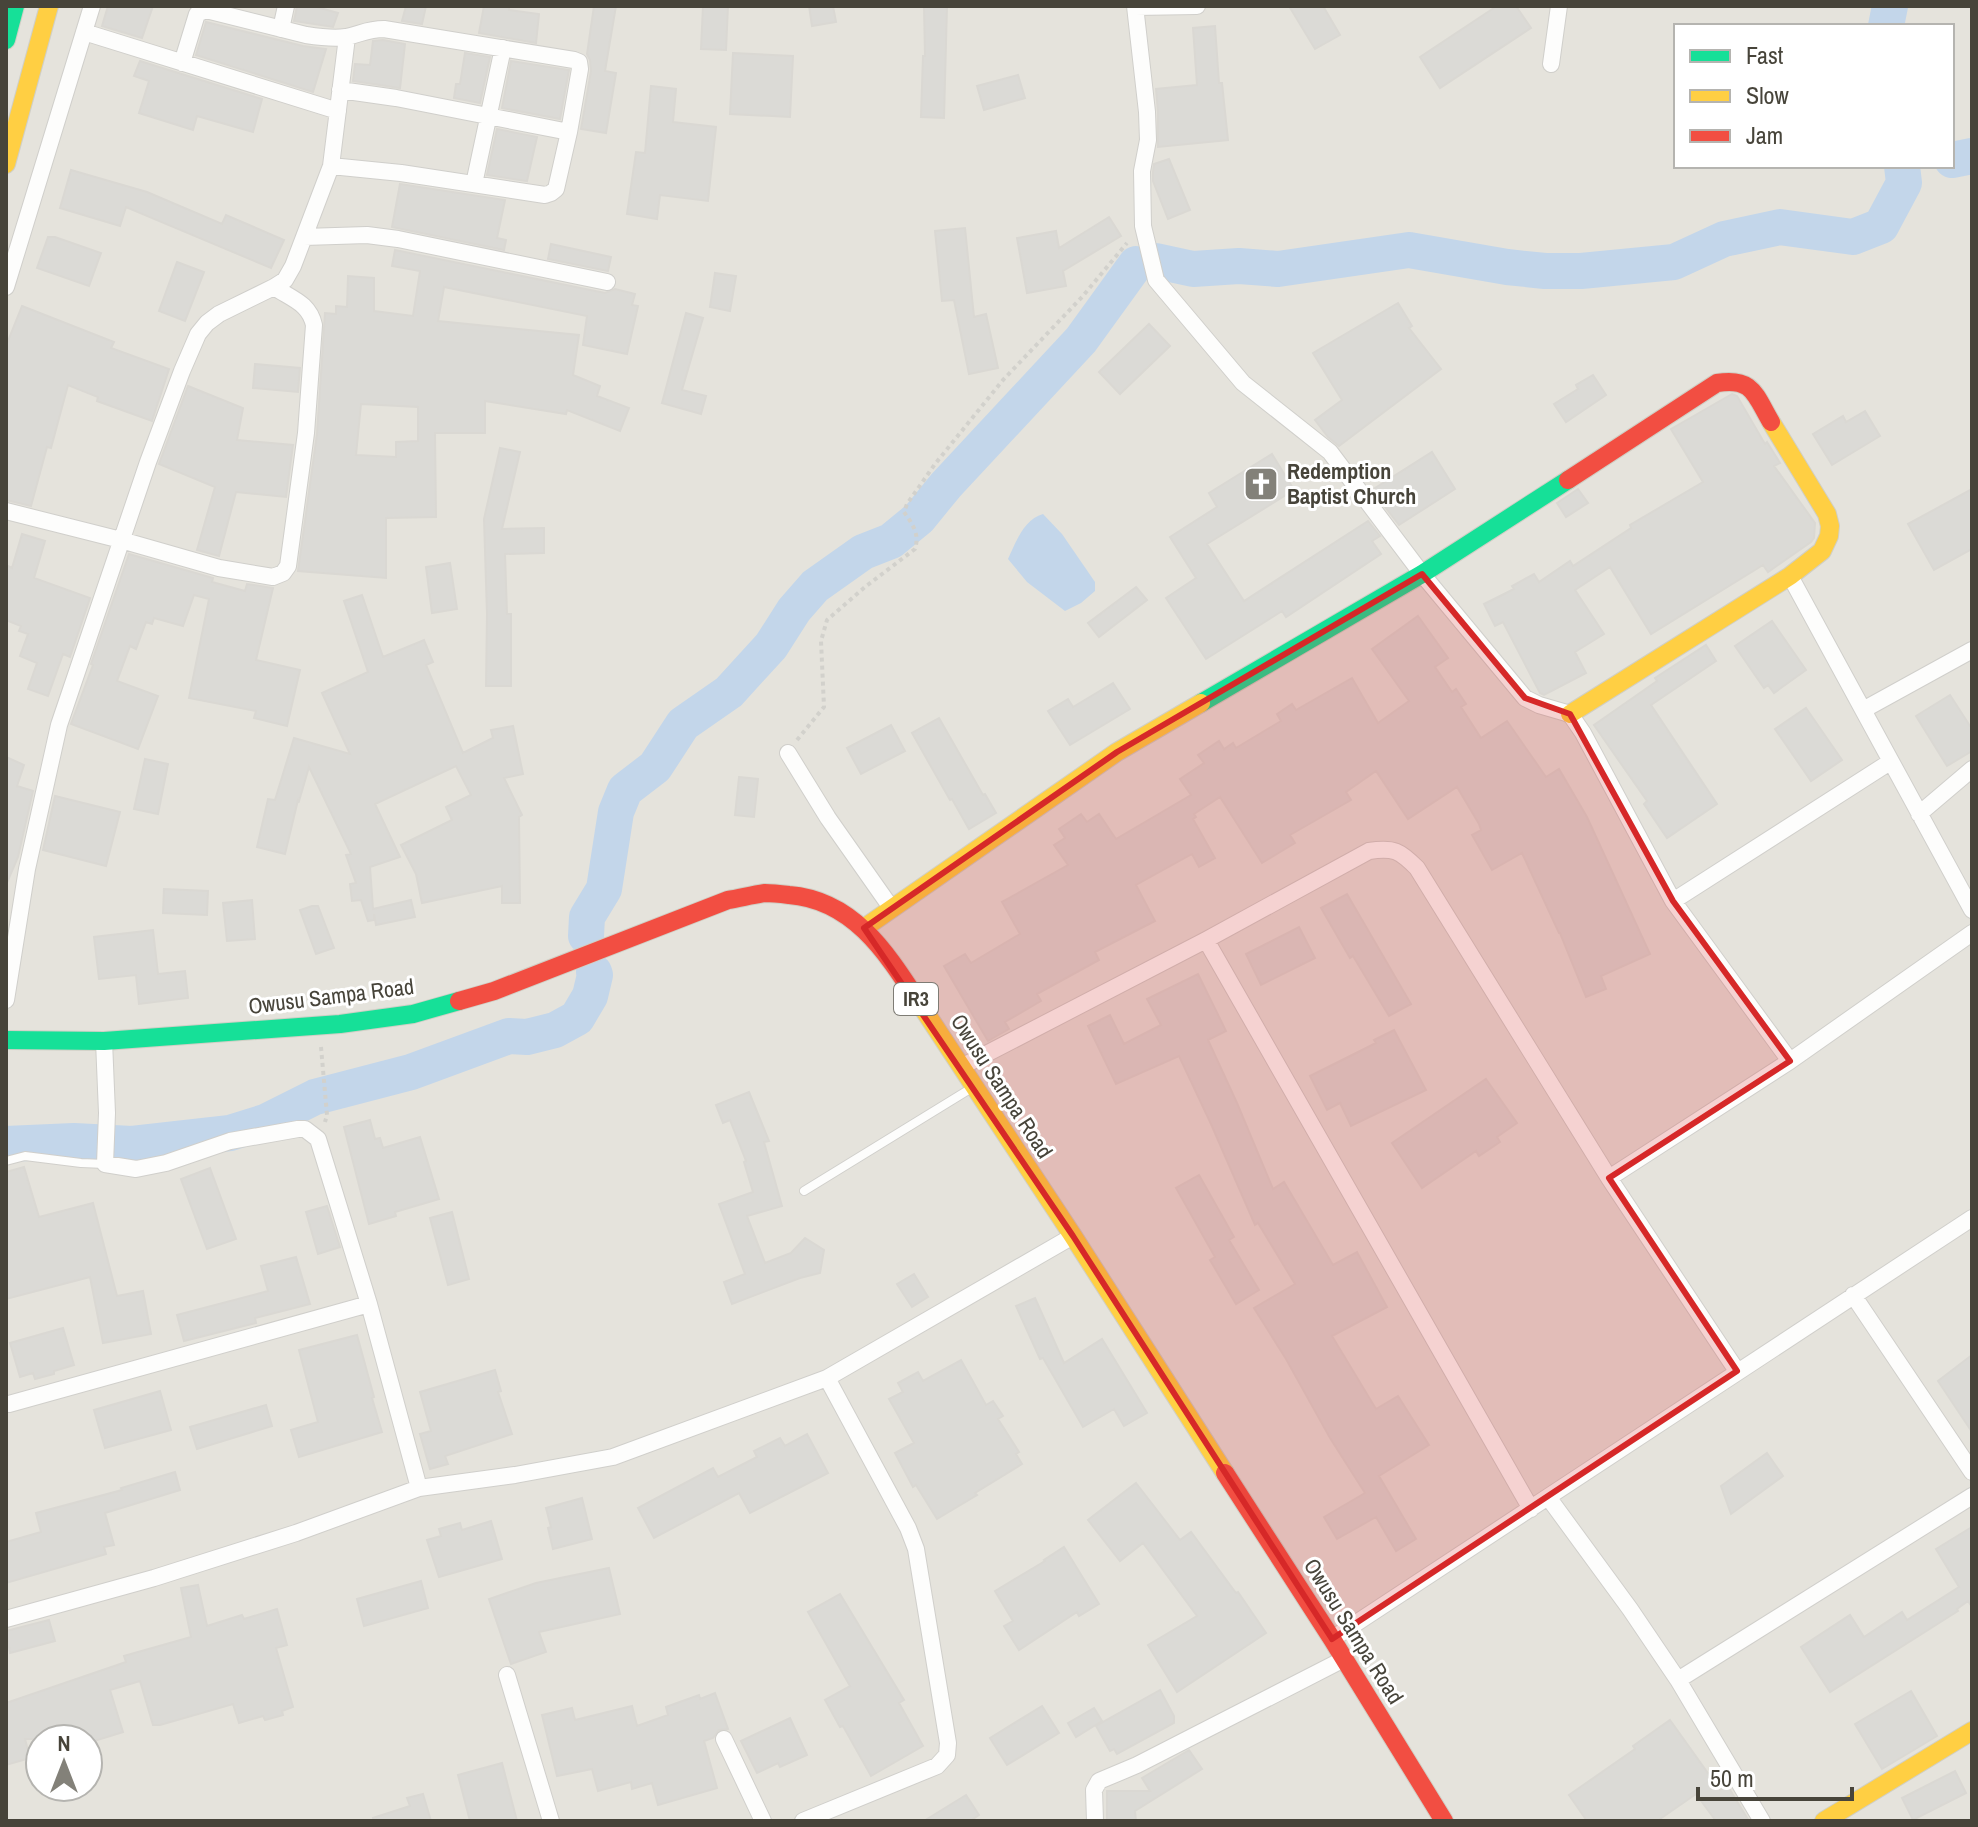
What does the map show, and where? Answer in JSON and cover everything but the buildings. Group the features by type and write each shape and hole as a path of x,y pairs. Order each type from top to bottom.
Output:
{"main road":[{"path":"6,40 15,6"},
{"path":"6,164 49,6"},
{"path":"864,928 1117,752 1422,574 1717,383 1734,380 1749,386 1827,514 1831,527 1830,540 1819,554 1790,576 1570,714"},
{"name":"Owusu Sampa Road","path":"6,1040 104,1041 340,1024 413,1014 494,991 728,900 767,893 802,896 831,906 864,928 890,958 1332,1639 1444,1821"},
{"path":"1824,1821 1972,1731"}],"street":[{"path":"6,287 92,6"},
{"path":"281,29 286,6"},
{"path":"1197,6 1135,7 1148,140 1142,171 1143,226 1156,280 1243,383 1330,452 1422,574 1525,698 1570,714 1673,901 1790,1061"},
{"path":"1551,64 1559,6"},
{"path":"182,63 197,14 206,10 322,37 347,37 368,29 384,29 579,62 569,132 556,189 551,193 545,195 331,166"},
{"path":"84,32 338,111"},
{"path":"6,1000 27,869 59,725 121,540 198,334 219,314 285,280 293,266 331,166 347,37"},
{"path":"474,184 503,48"},
{"path":"340,90 569,132"},
{"path":"304,237 367,235 398,239 607,282"},
{"path":"6,511 219,568 273,577 283,573 288,566 306,433 314,325 311,313 304,306 274,287"},
{"path":"1790,576 1972,910"},
{"path":"1863,710 1972,650"},
{"path":"788,753 828,818 892,909"},
{"path":"1673,901 1890,762"},
{"path":"1919,814 1972,769"},
{"path":"961,1067 1369,851 1384,849 1403,854 1417,868 1609,1178 1737,1371"},
{"path":"1609,1178 1790,1061 1972,933"},
{"path":"1206,940 1531,1509"},
{"path":"104,1041 105,1160 136,1169 166,1163 230,1141 298,1129 305,1129 318,1139 369,1304 419,1488"},
{"path":"1332,1639 1972,1218"},
{"path":"6,1619 154,1578 296,1533 419,1488 613,1457 827,1378 1073,1236"},
{"path":"1853,1295 1972,1472"},
{"path":"9,1404 369,1304"},
{"path":"803,1821 937,1766 947,1755 948,1743 916,1549 908,1528 827,1378"},
{"path":"1678,1680 1972,1496"},
{"path":"1548,1497 1678,1680 1762,1821"},
{"path":"1095,1821 1094,1790 1099,1781 1137,1765 1344,1659"},
{"path":"507,1675 551,1821"},
{"path":"724,1739 763,1821"}],"lane":[{"path":"804,1191 974,1087"},
{"path":"6,1161 25,1156 81,1163 105,1160"}],"path":[{"path":"788,753 824,707 821,641 827,620 915,549 916,530 904,512 935,464 1003,380 1082,297 1143,226"},
{"path":"322,1075 327,1115"}],"highlighted area":[{"path":"1422,574 1525,698 1570,714 1673,901 1790,1061 1609,1178 1737,1371 1332,1639 1073,1236 864,928 1117,752"}],"shaded area":[{"path":"6,6 1972,6 1972,1821 6,1821"}],"water":[{"path":"1043,514 1062,534 1095,582 1095,591 1065,611 1027,582 1008,559 1026,526"}],"waterway":[{"path":"1886,24 1890,6"},
{"path":"1954,160 1972,156"},
{"path":"1156,261 1193,269 1239,266 1278,269 1409,250 1545,271 1581,271 1674,262 1724,239 1780,227 1853,237 1881,226 1904,183 1902,168"},
{"path":"586,936 587,917 604,889 616,812 625,790 655,767 683,724 729,692 771,646 794,610 815,586 863,552 891,541 919,518 1081,340 1136,264"},
{"path":"6,1144 74,1141 132,1144 230,1133 265,1122 315,1097 411,1072 509,1036 527,1037 555,1030 577,1018 590,996 594,972"}],"traffic: fast":[{"path":"6,40 15,6"},
{"path":"1201,703 1422,574 1568,480"},
{"path":"6,1040 104,1041 340,1024 413,1014 459,1001"}],"traffic: slow":[{"path":"6,164 49,6"},
{"path":"1570,714 1790,576 1822,551 1829,536 1827,514 1771,422"},
{"path":"864,928 1117,752 1201,703"},
{"path":"918,1001 1225,1473"},
{"path":"1824,1821 1972,1731"}],"traffic: jam":[{"path":"1568,480 1717,383 1738,383 1752,390 1771,422"},
{"path":"459,1001 494,991 728,900 765,893 812,899 850,918 880,947 918,1001"},
{"path":"1225,1473 1444,1821"}],"place":[{"name":"Redemption Baptist Church","path":"1261,484"}]}
